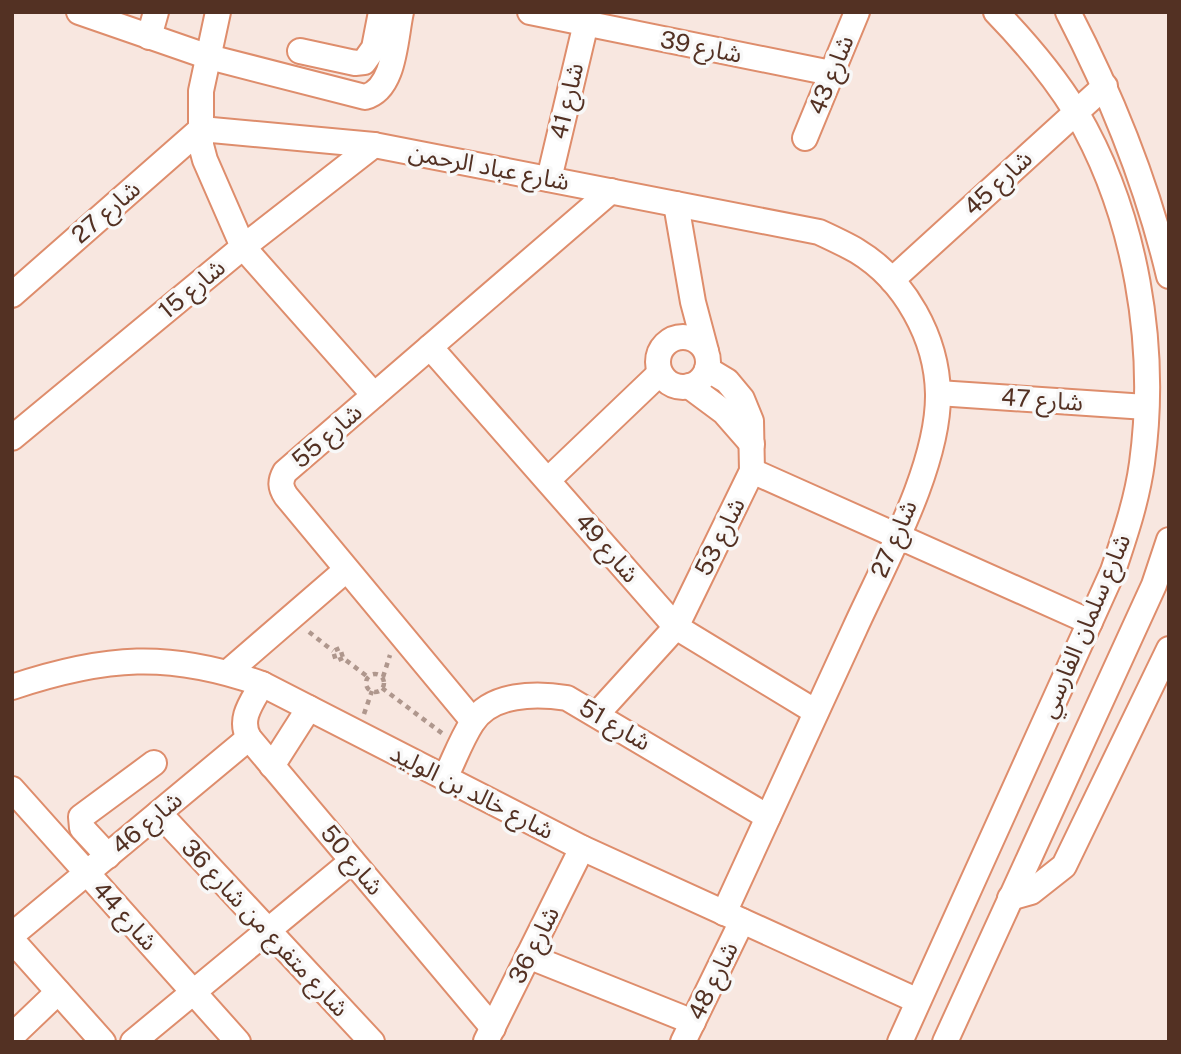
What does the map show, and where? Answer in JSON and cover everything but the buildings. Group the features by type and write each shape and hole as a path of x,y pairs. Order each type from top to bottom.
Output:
{"street":[{"path":"79,12 209,57 365,97 373,94 386,82 401,12"},
{"path":"149,37 156,12"},
{"path":"218,12 201,91 201,129 205,160 243,247 374,395"},
{"path":"300,51 355,63 364,62 374,48 381,12"},
{"name":"شارع 39","path":"530,12 601,21 831,73"},
{"name":"شارع 43","path":"805,138 857,12"},
{"name":"شارع سلمان الفارسي","path":"900,1042 1113,571 1131,518 1142,463 1146,407 1145,346 1138,285 1126,237 1102,167 1076,112 1031,52 996,12"},
{"path":"1068,12 1105,86 1135,155 1155,216 1169,276"},
{"name":"شارع 41","path":"549,179 601,21"},
{"name":"شارع 45","path":"892,280 1105,86"},
{"name":"شارع عباد الرحمن","path":"201,129 374,145 776,223"},
{"name":"شارع 27","path":"12,295 201,129"},
{"name":"شارع 15","path":"12,438 243,247 374,145"},
{"name":"شارع 55","path":"473,721 286,496 281,489 281,479 285,472 611,191"},
{"path":"677,204 689,278 707,360 704,376 690,386"},
{"name":"شارع 27","path":"733,917 768,817 897,536 927,459 936,426 938,393 934,362 925,333 911,305 892,280 849,247 819,232 776,223"},
{"path":"689,278 668,341 658,356 660,373 672,385 690,386 724,412 752,444"},
{"path":"668,341 676,337 694,338 707,360"},
{"name":"شارع 49","path":"430,347 676,627 816,712"},
{"name":"شارع 53","path":"597,714 676,627 752,471 751,421 742,399 707,360"},
{"path":"548,481 660,373"},
{"name":"شارع 47","path":"938,393 1146,407"},
{"path":"752,471 1090,622"},
{"name":"شارع سلمان الفارسي","path":"945,1042 1154,585 1169,540"},
{"path":"228,672 346,570"},
{"path":"1010,898 1031,892 1063,866 1159,691 1169,649"},
{"name":"شارع خالد بن الوليد","path":"12,687 96,663 140,660 185,663 228,672 261,684 583,848 918,1001"},
{"path":"249,738 244,723 245,715 261,684"},
{"name":"شارع 51","path":"445,778 473,721 501,701 533,693 567,698 768,817"},
{"path":"272,766 309,708"},
{"name":"شارع 50","path":"249,738 352,861 489,1035"},
{"name":"شارع 46","path":"12,937 249,738"},
{"path":"108,856 82,828 81,817 154,763"},
{"name":"شارع 44","path":"12,789 238,1042"},
{"name":"شارع متفرع من شارع 36","path":"159,813 372,1042"},
{"name":"شارع 36","path":"489,1035 583,848"},
{"path":"134,1042 352,861"},
{"name":"شارع 48","path":"688,1032 733,917"},
{"path":"12,937 103,1042"},
{"path":"528,957 688,1032"},
{"path":"12,1036 58,992"}],"path":[{"path":"290,618 333,651 340,649 345,654 343,658 368,677"},
{"path":"378,674 384,683 382,688 378,691 368,688 368,677 378,674"},
{"path":"382,688 460,747"}]}
